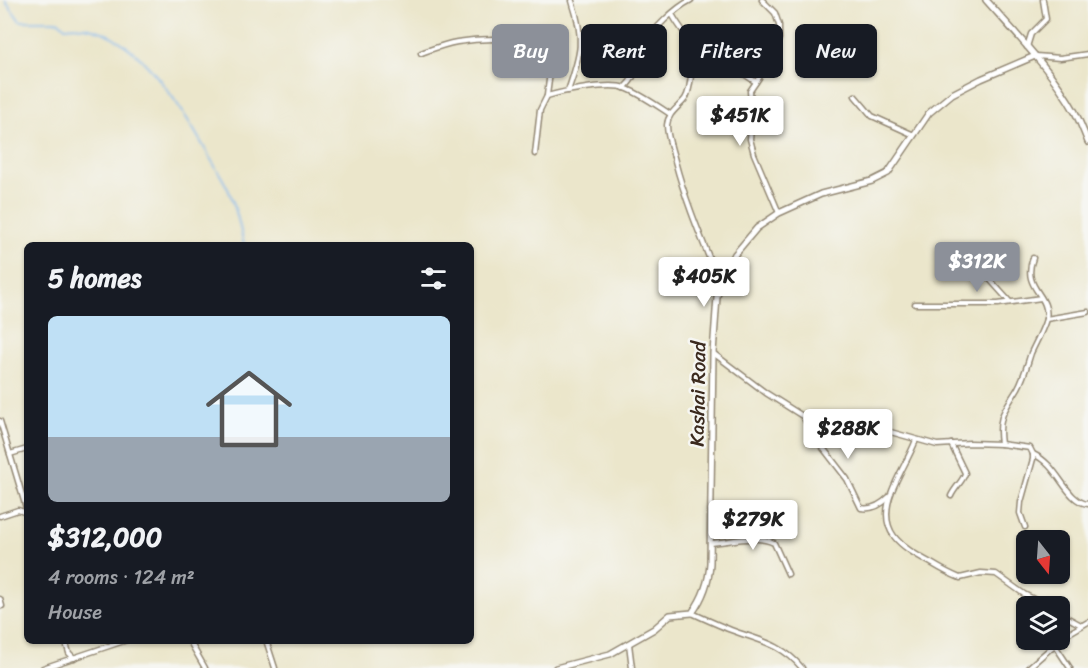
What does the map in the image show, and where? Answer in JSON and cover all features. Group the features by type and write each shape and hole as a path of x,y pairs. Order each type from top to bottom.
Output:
{"street":[{"path":"624,87 638,68 643,47 649,37 678,8 692,0"},
{"path":"762,0 775,13 779,25 779,39 773,57 750,91 751,146 779,213"},
{"path":"986,0 1035,56 1075,112 1088,142"},
{"path":"1027,47 1031,34 1046,19 1043,0"},
{"path":"568,91 581,50 579,21 572,1"},
{"path":"672,14 678,27 689,39 692,52 689,92 682,103 670,114 667,122 668,134 688,205 720,283"},
{"path":"421,53 456,42 497,40 526,42 543,49 549,59 547,96 540,110 535,154"},
{"path":"1035,56 1060,58 1088,54"},
{"name":"Kashai Road","path":"692,613 699,604 709,576 713,353 717,297 720,283 735,254 757,228 779,213 821,194 872,181 888,173 929,113 952,94 1035,56"},
{"path":"750,78 756,82"},
{"path":"547,96 568,91 624,87 670,114"},
{"path":"855,96 872,116 914,135"},
{"path":"1001,444 999,426 1003,411 1025,374 1046,319 1045,307 1029,279 1033,258"},
{"path":"975,263 1011,303"},
{"path":"915,304 1011,303 1041,298"},
{"path":"1046,319 1088,312"},
{"path":"713,353 759,388 804,417 828,418 862,424 938,445 1001,444 1028,447 1033,454 1050,464 1073,497 1080,503 1088,504"},
{"path":"804,417 813,435 848,479 861,508 868,509 879,505 890,497"},
{"path":"0,421 24,499"},
{"path":"916,440 890,497 887,515 891,531 899,544 915,556 960,578 981,573 996,574 1028,596"},
{"path":"951,444 965,472 951,496"},
{"path":"10,454 24,449"},
{"path":"1025,527 1020,513 1021,502 1033,454"},
{"path":"0,516 24,509"},
{"path":"709,543 757,539 770,541 774,543 788,574"},
{"path":"0,599 2,606"},
{"path":"556,668 610,654 654,629 670,615 692,613 731,630 776,645 794,658 802,668"},
{"path":"1070,619 1081,625"},
{"path":"1070,633 1088,622"},
{"path":"66,644 69,653 75,658"},
{"path":"43,668 115,644"},
{"path":"191,644 205,668"},
{"path":"267,644 275,668"},
{"path":"628,644 632,668"},
{"path":"1028,668 1048,650"},
{"path":"1058,650 1070,668"}],"waterway":[{"path":"5,0 20,21 59,21 65,27 89,28 111,36 151,69 184,114 226,186 235,208 244,242"}]}
